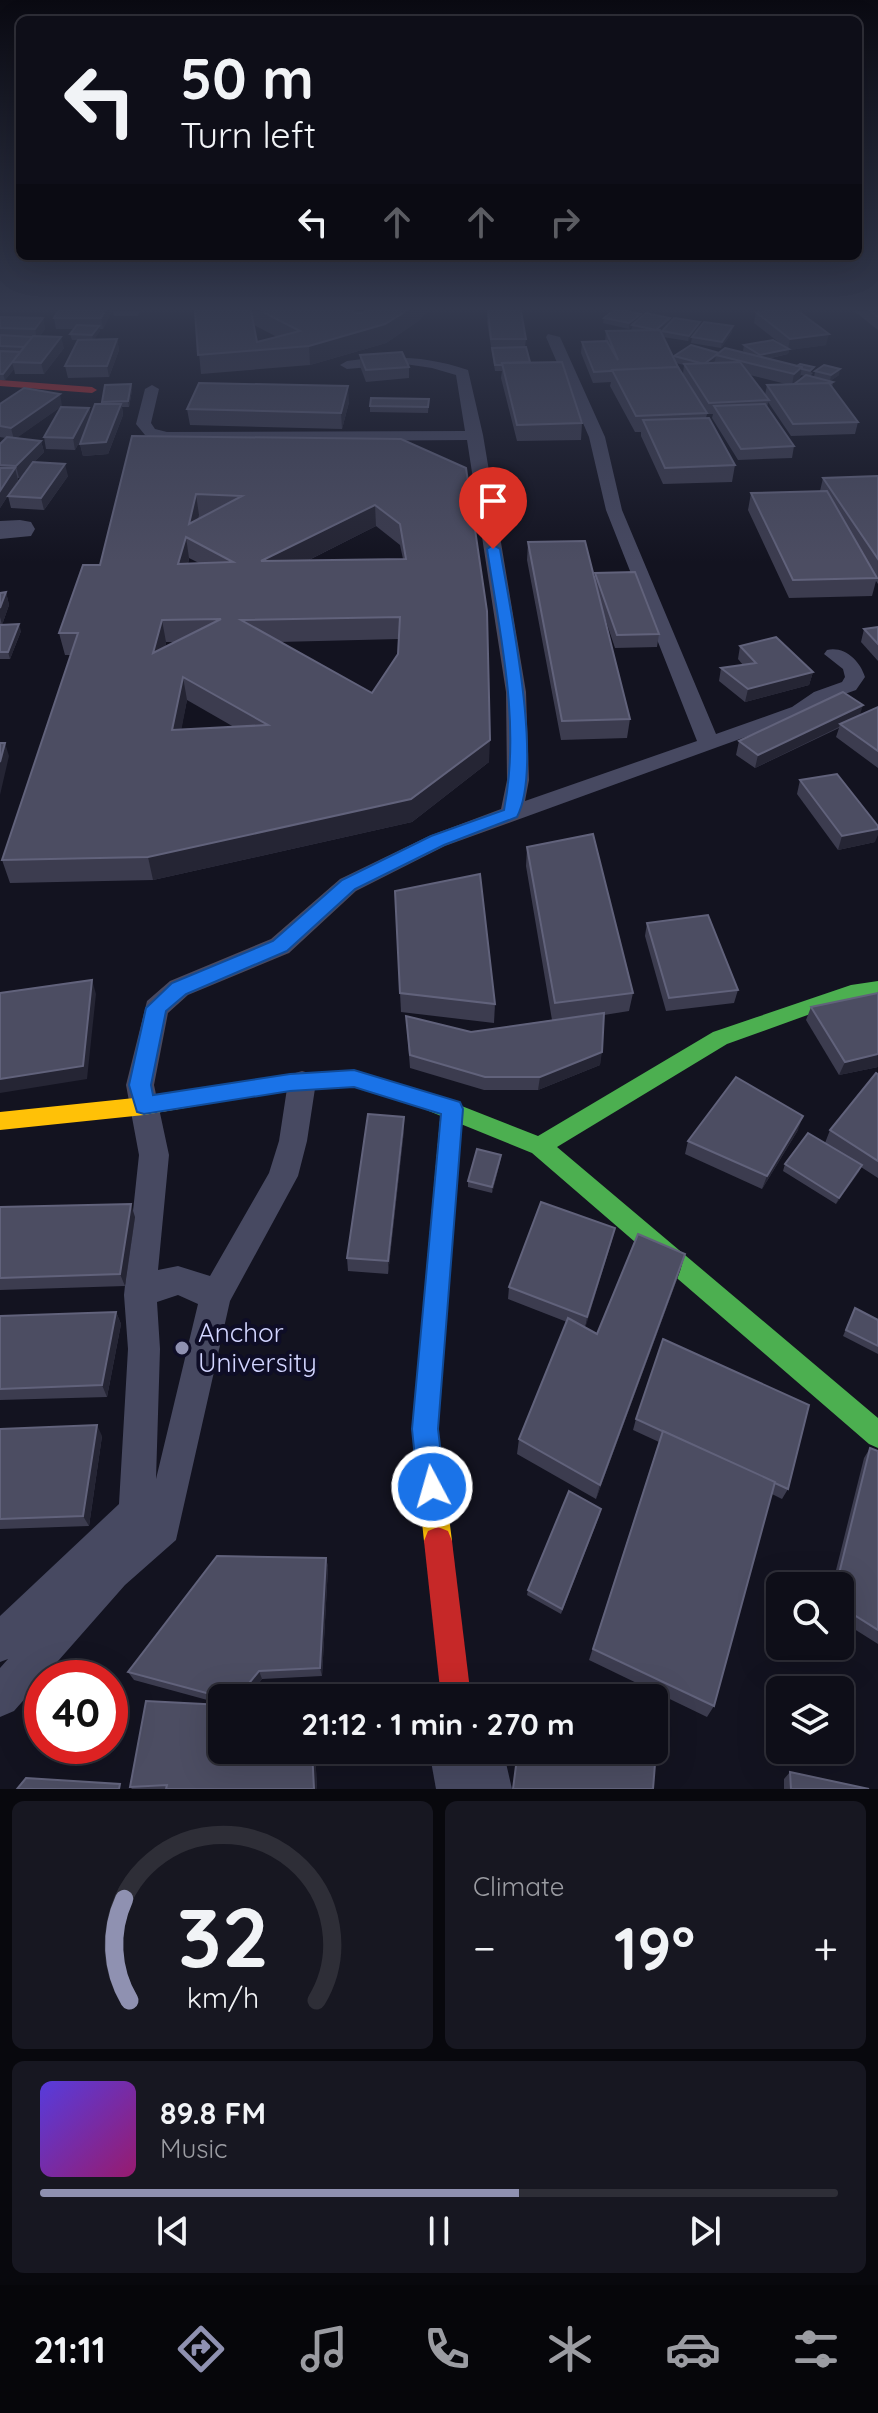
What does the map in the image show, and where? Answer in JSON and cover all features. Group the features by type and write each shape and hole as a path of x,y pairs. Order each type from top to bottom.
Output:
{"street":[{"path":"540,1146 720,1038 851,992 878,988"},
{"path":"0,1121 144,1106 302,1082 354,1078 452,1109 540,1146 878,1435"},
{"path":"452,1109 425,1429 454,1684"},
{"path":"469,1764 474,1789"}],"lane":[{"path":"151,394 143,424 150,432 166,437 475,435"},
{"path":"467,394 516,692 518,780 511,813"},
{"path":"578,394 597,437 614,510 709,744"},
{"path":"0,1643 137,1512 144,1349 140,1295 154,1155 140,1085 156,1008 179,988 280,946 348,885 437,841 799,711 821,696 849,686 855,677 852,666 834,654"},
{"path":"0,1697 112,1572 163,1527 215,1298 283,1176 293,1141 302,1082"},
{"path":"140,1295 160,1281 181,1280 201,1286 215,1298"}],"building":[{"path":"14,394 59,394 11,428 0,426 0,404"},
{"path":"103,394 129,394 128,401 102,402"},
{"path":"194,394 346,394 341,413 187,409"},
{"path":"510,394 573,394 582,423 517,425"},
{"path":"625,394 695,394 707,413 636,416"},
{"path":"704,394 765,394 769,400 709,403"},
{"path":"773,394 838,394 858,422 793,424"},
{"path":"371,398 429,399 428,407 370,406"},
{"path":"95,404 121,404 106,442 80,444"},
{"path":"765,404 794,446 741,449 714,406"},
{"path":"61,407 89,408 73,438 44,437"},
{"path":"709,418 735,465 665,468 643,420"},
{"path":"132,436 401,439 466,468 487,611 490,740 411,799 148,857 2,860 78,633 59,633 83,565 100,565","holes":["196,494 242,496 189,524","375,505 400,524 406,559 261,561","186,537 233,562 178,564","400,617 398,654 372,693 241,620","221,619 153,653 162,620","183,677 268,725 172,730"]},
{"path":"7,437 41,441 16,466 0,465 0,444"},
{"path":"33,462 65,464 41,498 8,496"},
{"path":"0,468 15,468 0,491"},
{"path":"878,476 878,559 823,478"},
{"path":"827,491 877,578 793,580 751,493"},
{"path":"585,541 630,719 562,721 528,542"},
{"path":"635,572 659,634 617,635 595,573"},
{"path":"6,592 0,608 0,593"},
{"path":"19,624 8,652 0,652 0,625"},
{"path":"878,627 878,644 864,629"},
{"path":"776,637 813,672 748,689 721,668 756,663 740,646"},
{"path":"843,692 863,705 758,755 739,741"},
{"path":"878,707 878,751 840,724"},
{"path":"0,743 5,743 0,762"},
{"path":"837,774 878,829 842,836 800,780"},
{"path":"593,834 633,993 555,1003 527,847"},
{"path":"480,874 495,1004 400,993 395,891"},
{"path":"708,915 738,990 669,998 647,923"},
{"path":"92,980 83,1066 0,1079 0,993"},
{"path":"878,993 878,1054 845,1062 811,1007"},
{"path":"604,1013 602,1052 540,1077 485,1077 410,1055 406,1016 471,1032"},
{"path":"878,1074 878,1161 830,1130"},
{"path":"736,1077 803,1116 767,1176 688,1141"},
{"path":"368,1114 404,1117 388,1261 347,1258"},
{"path":"808,1133 862,1165 839,1198 785,1164"},
{"path":"477,1149 501,1155 492,1187 468,1181"},
{"path":"541,1202 615,1228 587,1317 509,1287"},
{"path":"131,1204 120,1274 0,1278 0,1207"},
{"path":"638,1234 685,1254 600,1485 519,1439 568,1318 597,1334"},
{"path":"855,1308 878,1320 878,1346 846,1330"},
{"path":"116,1312 102,1385 0,1389 0,1316"},
{"path":"663,1339 809,1405 788,1489 636,1419"},
{"path":"97,1425 83,1516 0,1519 0,1429"},
{"path":"663,1431 775,1482 714,1706 593,1649"},
{"path":"870,1448 878,1451 878,1630 854,1615 854,1572 839,1572"},
{"path":"569,1491 601,1509 562,1609 528,1590"},
{"path":"217,1556 326,1558 320,1668 259,1671 248,1684 208,1684 208,1693 128,1672"},
{"path":"146,1701 208,1704 208,1764 313,1764 314,1789 166,1789 167,1785 130,1787"},
{"path":"516,1764 655,1764 653,1789 513,1789"},
{"path":"790,1772 869,1789 791,1789"},
{"path":"26,1778 120,1784 119,1789 17,1789"}],"traffic: fast":[{"path":"540,1146 720,1038 851,992 878,988"},
{"path":"421,1099 540,1146 878,1435"}],"traffic: slow":[{"path":"0,1121 144,1106 290,1082 354,1078 421,1099"},
{"path":"438,1541 425,1429 452,1109"}],"traffic: jam":[{"path":"438,1541 454,1684"}],"place":[{"name":"Anchor University","path":"182,1348"}],"route":[{"path":"432,1487 425,1429 452,1109 354,1078 290,1082 144,1106 140,1085 156,1008 179,988 280,946 348,885 437,841 511,813 518,780 516,692 493,549"}]}
